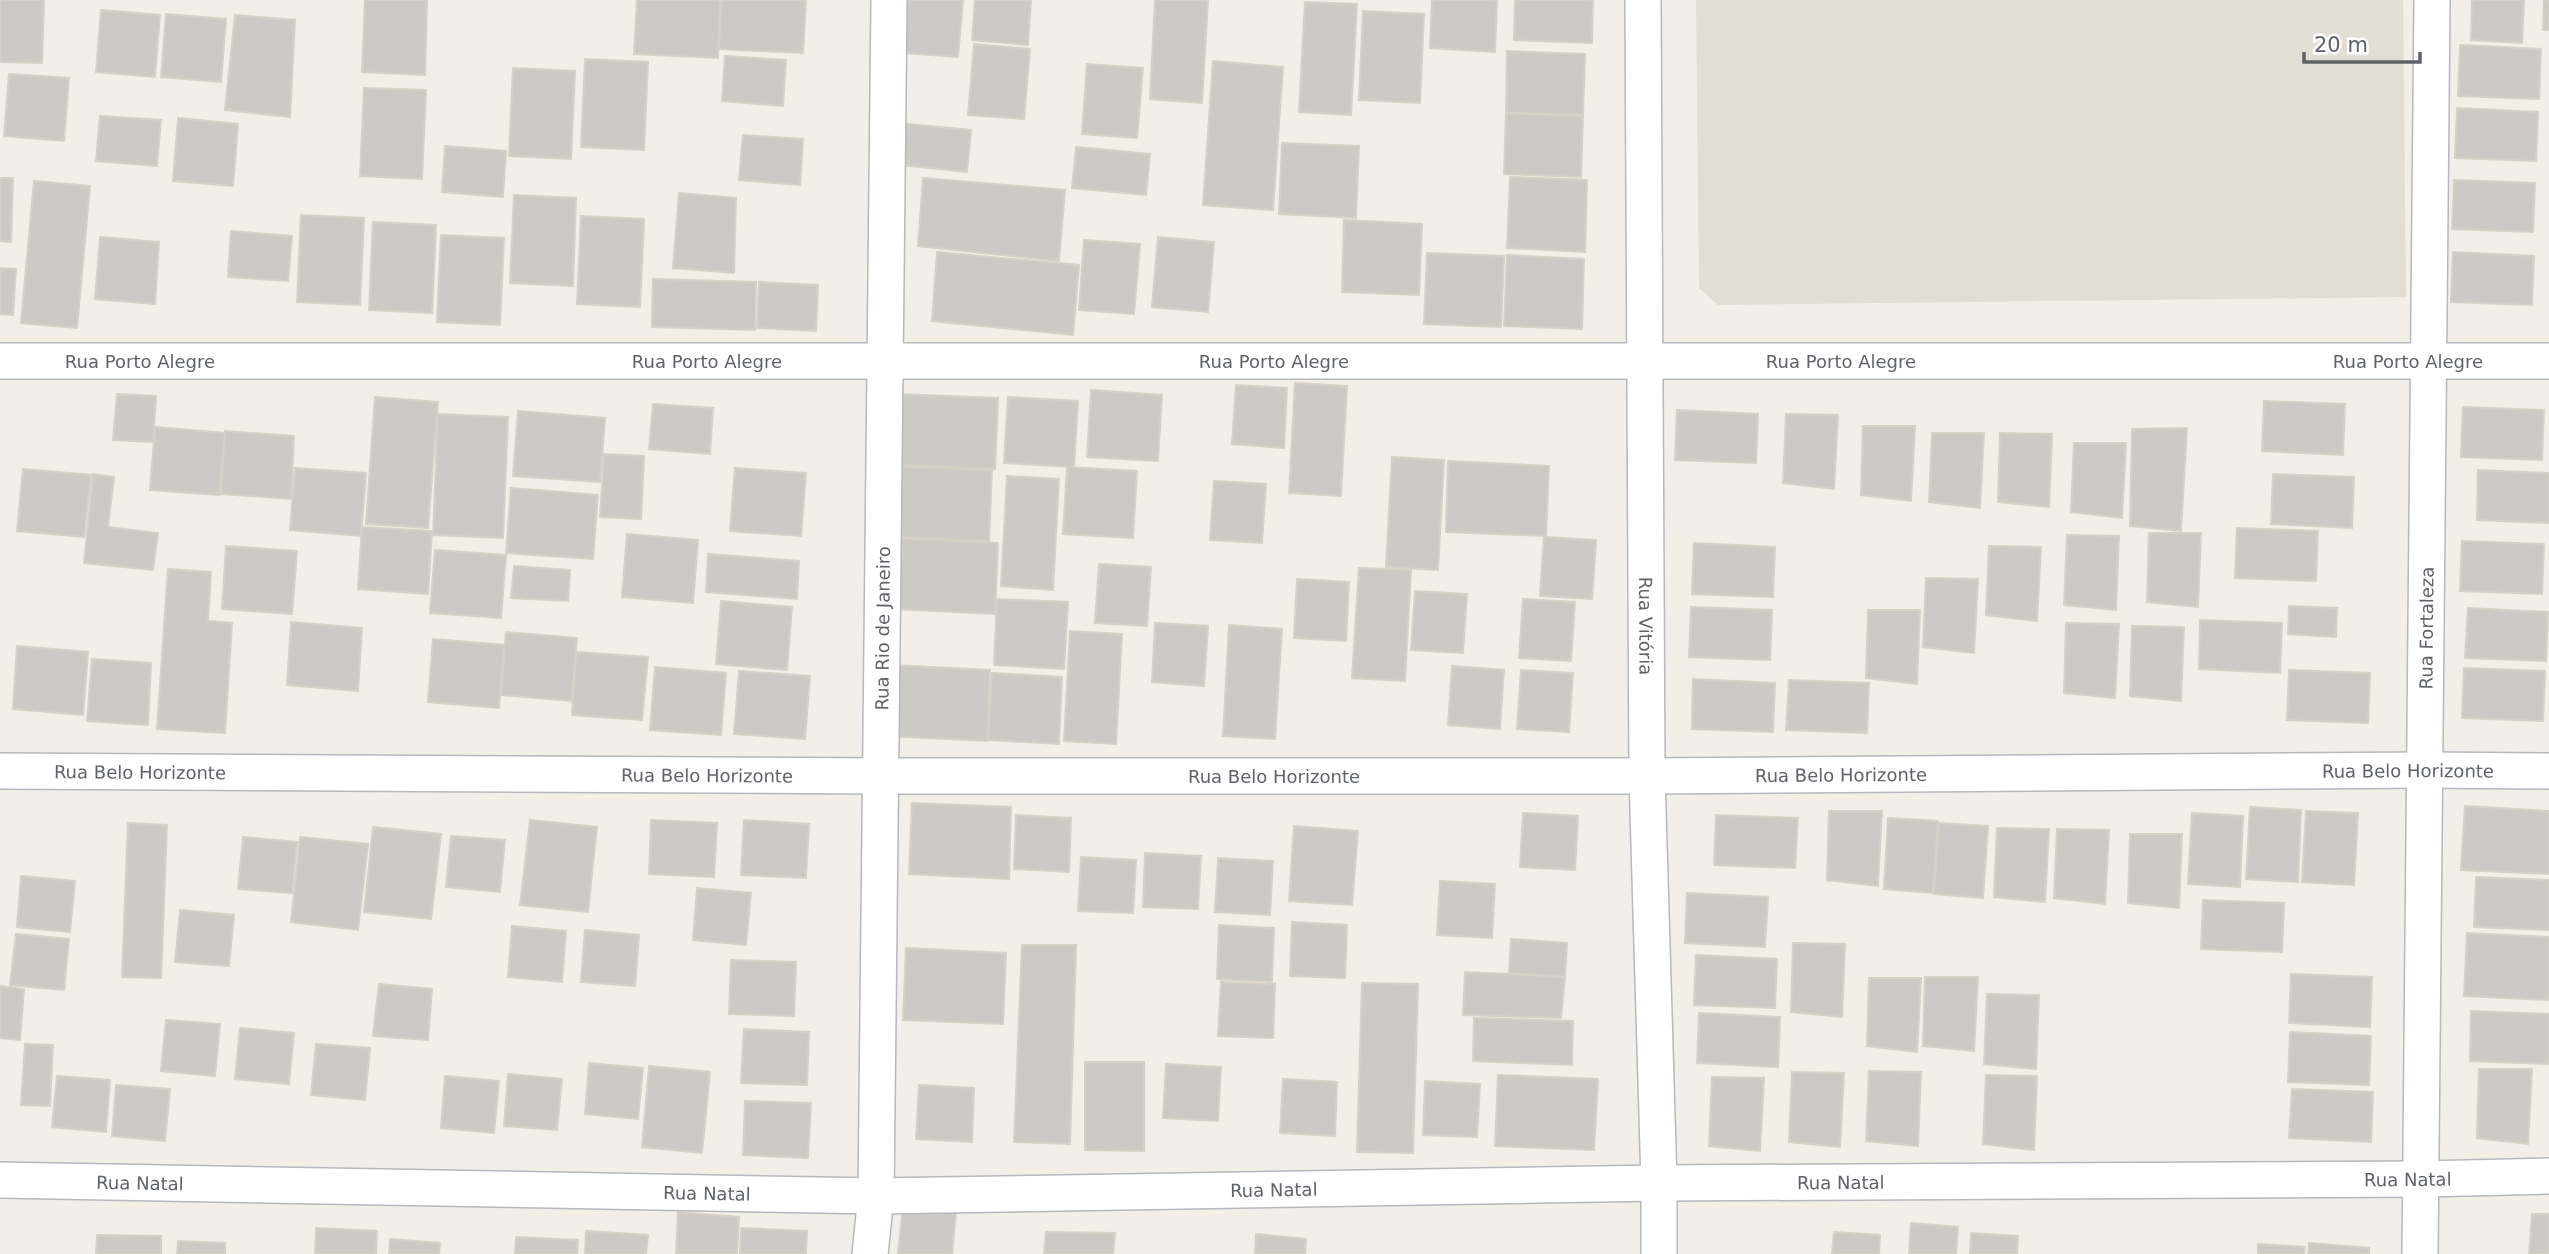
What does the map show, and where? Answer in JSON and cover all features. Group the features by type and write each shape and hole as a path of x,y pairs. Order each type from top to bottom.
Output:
{"street":[{"name":"Rua Rio de Janeiro","path":"870,1254 876,1196 890,0"},
{"name":"Rua Vitória","path":"1643,0 1647,776 1659,1254"},
{"name":"Rua Fortaleza","path":"2420,1254 2423,1179 2432,0"},
{"name":"Rua Porto Alegre","path":"0,361 2549,361"},
{"name":"Rua Belo Horizonte","path":"0,771 881,776 1647,776 2549,771"},
{"name":"Rua Natal","path":"0,1180 876,1196 1659,1183 2549,1177"}],"shaded area":[{"path":"1696,0 2403,0 2406,297 1718,305 1699,288"}],"building":[{"path":"0,0 44,0 42,63 0,62"},
{"path":"365,0 427,0 425,75 362,72"},
{"path":"637,0 720,0 718,58 634,54"},
{"path":"721,0 806,0 803,53 719,49"},
{"path":"907,0 963,0 958,57 903,53"},
{"path":"975,0 1031,0 1028,45 972,40"},
{"path":"1155,0 1208,0 1202,103 1150,99"},
{"path":"1432,0 1497,0 1495,52 1430,48"},
{"path":"1515,0 1593,0 1592,43 1514,40"},
{"path":"2472,0 2524,0 2522,43 2471,40"},
{"path":"2544,0 2549,0 2549,30 2543,30"},
{"path":"1305,2 1357,4 1351,115 1299,112"},
{"path":"101,10 160,15 155,77 96,72"},
{"path":"1363,11 1424,14 1420,103 1359,100"},
{"path":"166,14 226,19 221,82 161,77"},
{"path":"235,15 295,20 290,117 225,110"},
{"path":"974,44 1030,49 1024,119 968,115"},
{"path":"2460,45 2541,49 2539,99 2458,96"},
{"path":"1507,51 1585,54 1583,115 1506,113"},
{"path":"725,56 786,60 783,106 722,101"},
{"path":"585,59 648,62 644,150 581,147"},
{"path":"1213,61 1283,67 1273,210 1203,205"},
{"path":"1087,64 1143,68 1137,138 1082,134"},
{"path":"513,68 575,71 571,159 509,156"},
{"path":"9,74 69,78 64,141 4,136"},
{"path":"364,88 426,90 422,179 360,176"},
{"path":"2457,108 2538,112 2536,161 2455,158"},
{"path":"1506,113 1583,116 1581,177 1504,174"},
{"path":"100,116 161,120 157,166 96,161"},
{"path":"178,118 238,124 233,186 173,181"},
{"path":"897,123 971,130 967,172 892,164"},
{"path":"743,135 803,139 800,185 739,180"},
{"path":"1282,143 1359,146 1356,218 1279,214"},
{"path":"445,146 506,151 503,197 442,192"},
{"path":"1076,147 1150,154 1146,195 1072,188"},
{"path":"1510,177 1587,180 1585,252 1507,248"},
{"path":"0,178 13,178 11,242 0,241"},
{"path":"923,178 1065,190 1059,261 918,246"},
{"path":"2454,180 2535,183 2533,232 2452,229"},
{"path":"34,181 90,186 77,328 21,323"},
{"path":"679,193 736,198 734,273 673,268"},
{"path":"514,195 576,198 573,286 510,283"},
{"path":"301,215 364,218 360,305 297,302"},
{"path":"581,216 644,219 640,307 577,304"},
{"path":"1344,220 1422,224 1419,295 1342,292"},
{"path":"373,222 436,225 432,313 369,310"},
{"path":"231,231 292,236 288,281 228,277"},
{"path":"441,235 504,238 500,325 437,322"},
{"path":"100,237 159,242 155,304 95,299"},
{"path":"1158,237 1214,242 1208,312 1152,307"},
{"path":"1084,240 1140,244 1134,314 1079,310"},
{"path":"937,252 1079,265 1073,335 932,321"},
{"path":"2453,252 2534,256 2532,305 2451,302"},
{"path":"1427,253 1504,256 1501,327 1424,324"},
{"path":"1507,255 1584,259 1582,329 1504,326"},
{"path":"0,268 16,269 13,315 0,314"},
{"path":"653,279 756,282 755,330 652,327"},
{"path":"759,282 818,285 816,331 757,328"},
{"path":"1295,383 1347,386 1341,496 1289,493"},
{"path":"1236,385 1287,388 1284,448 1232,444"},
{"path":"1091,390 1162,395 1158,461 1087,457"},
{"path":"117,394 156,396 153,442 113,440"},
{"path":"898,394 998,398 995,469 895,465"},
{"path":"375,397 438,402 428,528 366,524"},
{"path":"1008,397 1078,401 1074,467 1004,463"},
{"path":"2264,401 2345,404 2343,455 2262,451"},
{"path":"653,404 713,408 710,454 649,449"},
{"path":"2463,407 2544,410 2542,460 2461,457"},
{"path":"1677,410 1758,414 1756,463 1675,460"},
{"path":"518,411 605,418 600,482 513,476"},
{"path":"438,414 508,417 503,538 433,535"},
{"path":"1786,414 1838,415 1834,489 1783,483"},
{"path":"1863,426 1915,426 1911,501 1861,495"},
{"path":"155,427 225,433 219,495 150,490"},
{"path":"2187,428 2181,531 2130,526 2132,429"},
{"path":"225,431 294,436 291,499 221,494"},
{"path":"1932,433 1984,433 1980,508 1929,502"},
{"path":"2000,433 2052,434 2049,507 1998,502"},
{"path":"2074,443 2126,443 2122,518 2071,512"},
{"path":"604,454 644,456 641,519 600,517"},
{"path":"1392,457 1444,460 1438,570 1386,567"},
{"path":"1448,461 1549,466 1546,536 1446,532"},
{"path":"891,466 992,470 989,541 888,537"},
{"path":"1067,467 1137,471 1133,538 1063,534"},
{"path":"295,468 366,473 361,536 290,530"},
{"path":"735,468 806,473 801,536 730,531"},
{"path":"23,469 91,475 84,537 17,531"},
{"path":"2478,470 2549,473 2549,523 2477,520"},
{"path":"93,474 114,477 108,527 158,533 153,570 84,563"},
{"path":"2273,474 2354,477 2352,528 2271,524"},
{"path":"1007,476 1059,479 1053,590 1001,586"},
{"path":"1214,481 1266,484 1262,543 1210,540"},
{"path":"511,488 598,495 593,559 506,553"},
{"path":"362,527 432,531 428,594 358,589"},
{"path":"2237,528 2318,531 2316,581 2235,578"},
{"path":"2149,533 2201,533 2198,607 2147,602"},
{"path":"627,534 698,540 693,603 622,597"},
{"path":"2067,535 2119,536 2116,610 2064,605"},
{"path":"1544,537 1596,540 1592,599 1540,596"},
{"path":"898,538 998,543 995,614 894,609"},
{"path":"2462,541 2544,544 2542,594 2460,591"},
{"path":"1694,543 1775,547 1773,597 1692,594"},
{"path":"226,546 297,551 292,614 222,609"},
{"path":"1989,546 2041,547 2037,621 1986,615"},
{"path":"435,550 506,555 501,618 430,613"},
{"path":"708,554 799,561 797,599 706,592"},
{"path":"1099,564 1151,567 1147,626 1095,623"},
{"path":"514,566 570,570 568,601 511,598"},
{"path":"1359,568 1411,570 1405,681 1352,678"},
{"path":"168,569 211,572 208,621 232,623 225,733 157,729"},
{"path":"1926,578 1978,579 1974,653 1923,647"},
{"path":"1297,579 1349,582 1346,641 1294,638"},
{"path":"1415,591 1467,594 1463,653 1411,650"},
{"path":"997,599 1068,602 1064,669 994,665"},
{"path":"1523,599 1575,602 1571,661 1519,658"},
{"path":"721,601 792,607 787,670 716,664"},
{"path":"2289,606 2337,608 2336,637 2288,634"},
{"path":"1691,607 1772,610 1770,660 1689,657"},
{"path":"2468,608 2548,612 2546,661 2465,658"},
{"path":"1868,610 1920,610 1917,684 1866,678"},
{"path":"2200,620 2282,623 2280,673 2199,669"},
{"path":"291,622 362,628 358,691 287,685"},
{"path":"1155,623 1208,626 1204,686 1152,682"},
{"path":"2066,623 2119,624 2115,698 2064,693"},
{"path":"1229,625 1282,629 1275,739 1223,736"},
{"path":"2132,626 2184,627 2181,701 2130,696"},
{"path":"1070,631 1122,634 1116,744 1064,741"},
{"path":"506,632 577,638 572,701 501,695"},
{"path":"433,639 504,645 499,708 428,702"},
{"path":"17,646 88,652 83,715 13,709"},
{"path":"576,652 648,657 642,720 572,715"},
{"path":"92,659 151,663 148,725 87,721"},
{"path":"892,665 990,670 987,741 888,736"},
{"path":"1452,666 1504,670 1500,729 1448,725"},
{"path":"655,667 726,673 721,735 650,730"},
{"path":"2464,668 2545,671 2543,721 2462,718"},
{"path":"1521,670 1573,673 1569,732 1517,729"},
{"path":"2289,670 2370,673 2368,723 2287,720"},
{"path":"739,671 810,676 805,739 734,734"},
{"path":"992,673 1062,677 1059,744 988,740"},
{"path":"1693,679 1775,683 1773,732 1692,729"},
{"path":"1789,680 1869,683 1867,733 1786,730"},
{"path":"912,803 1011,807 1009,879 909,874"},
{"path":"2465,806 2549,811 2549,874 2461,870"},
{"path":"2250,807 2301,810 2298,882 2246,879"},
{"path":"1829,811 1882,811 1878,886 1827,880"},
{"path":"2306,811 2358,813 2354,885 2302,882"},
{"path":"1523,813 1578,816 1575,870 1520,867"},
{"path":"2192,813 2243,816 2240,887 2188,884"},
{"path":"1016,815 1071,818 1069,872 1014,869"},
{"path":"1716,815 1798,818 1795,868 1714,865"},
{"path":"1888,818 1938,821 1933,893 1884,889"},
{"path":"530,820 597,827 588,912 520,905"},
{"path":"651,820 717,823 714,877 649,874"},
{"path":"744,820 809,824 806,878 741,875"},
{"path":"128,823 167,825 161,978 122,977"},
{"path":"1939,823 1988,826 1983,898 1934,894"},
{"path":"1294,826 1358,831 1352,905 1289,901"},
{"path":"373,827 441,834 431,919 364,912"},
{"path":"1997,828 2049,829 2045,902 1994,897"},
{"path":"2057,829 2109,830 2105,904 2054,898"},
{"path":"2130,834 2182,834 2179,908 2128,903"},
{"path":"451,836 505,840 500,892 446,887"},
{"path":"243,837 297,842 292,893 238,889"},
{"path":"300,837 368,844 358,930 291,922"},
{"path":"1145,853 1201,856 1198,909 1143,907"},
{"path":"1081,857 1136,860 1133,913 1078,911"},
{"path":"1218,858 1273,861 1270,915 1215,912"},
{"path":"21,876 75,881 70,932 17,927"},
{"path":"2476,877 2549,880 2549,930 2474,927"},
{"path":"1440,881 1495,884 1492,938 1437,935"},
{"path":"697,888 751,893 746,945 693,940"},
{"path":"1687,893 1768,897 1765,947 1685,943"},
{"path":"2203,900 2284,903 2282,952 2201,949"},
{"path":"180,910 234,915 229,966 175,962"},
{"path":"1292,922 1347,925 1345,978 1290,976"},
{"path":"1219,925 1274,928 1272,982 1217,979"},
{"path":"512,926 566,931 562,982 508,977"},
{"path":"585,930 639,935 635,986 581,982"},
{"path":"2467,933 2549,937 2549,1000 2464,996"},
{"path":"16,934 69,939 64,990 10,985"},
{"path":"1511,939 1567,943 1565,977 1509,973"},
{"path":"1793,943 1845,944 1842,1017 1791,1012"},
{"path":"1022,945 1076,945 1070,1144 1014,1142"},
{"path":"906,948 1006,953 1003,1024 903,1020"},
{"path":"1696,955 1777,959 1775,1008 1694,1005"},
{"path":"731,960 796,962 794,1016 729,1014"},
{"path":"1465,972 1565,977 1561,1018 1463,1015"},
{"path":"2291,974 2372,977 2370,1027 2289,1023"},
{"path":"1925,977 1978,977 1974,1051 1923,1046"},
{"path":"1869,978 1921,978 1917,1052 1867,1046"},
{"path":"1221,982 1275,984 1273,1038 1218,1036"},
{"path":"1362,983 1418,984 1413,1153 1357,1152"},
{"path":"379,984 432,989 428,1040 373,1036"},
{"path":"0,986 24,989 20,1040 0,1038"},
{"path":"1987,994 2039,995 2036,1069 1984,1064"},
{"path":"2471,1011 2549,1014 2549,1064 2470,1061"},
{"path":"1699,1013 1780,1017 1778,1067 1697,1063"},
{"path":"1474,1018 1573,1021 1572,1065 1473,1061"},
{"path":"166,1020 220,1024 215,1076 161,1071"},
{"path":"240,1028 294,1033 289,1084 235,1079"},
{"path":"744,1029 809,1032 807,1085 741,1083"},
{"path":"2290,1032 2371,1036 2369,1085 2288,1082"},
{"path":"25,1044 53,1045 50,1106 21,1105"},
{"path":"316,1044 370,1048 365,1100 311,1095"},
{"path":"1085,1062 1144,1062 1144,1151 1085,1150"},
{"path":"589,1063 643,1068 638,1119 585,1114"},
{"path":"1166,1064 1221,1067 1218,1121 1163,1118"},
{"path":"649,1066 710,1072 702,1153 642,1147"},
{"path":"2479,1069 2532,1069 2528,1144 2477,1138"},
{"path":"1869,1071 1921,1072 1918,1146 1866,1141"},
{"path":"1792,1072 1844,1073 1840,1147 1789,1142"},
{"path":"508,1074 562,1079 557,1130 504,1126"},
{"path":"1498,1075 1598,1079 1594,1150 1495,1146"},
{"path":"1986,1075 2037,1076 2034,1150 1983,1144"},
{"path":"57,1076 110,1080 106,1132 52,1127"},
{"path":"445,1076 499,1081 494,1133 441,1128"},
{"path":"1712,1077 1764,1078 1760,1151 1709,1146"},
{"path":"1283,1079 1337,1082 1335,1136 1280,1133"},
{"path":"1425,1081 1480,1084 1477,1137 1423,1135"},
{"path":"116,1085 170,1089 165,1141 112,1136"},
{"path":"919,1085 974,1088 972,1142 916,1139"},
{"path":"2292,1089 2373,1092 2371,1142 2289,1138"},
{"path":"745,1101 811,1103 808,1158 743,1155"},
{"path":"903,1207 956,1212 952,1254 898,1254"},
{"path":"678,1212 739,1217 737,1254 676,1254"},
{"path":"2532,1214 2549,1214 2549,1254 2529,1254"},
{"path":"1911,1223 1958,1227 1956,1254 1909,1254"},
{"path":"316,1228 377,1231 376,1254 315,1254"},
{"path":"741,1228 807,1231 806,1254 740,1254"},
{"path":"586,1231 648,1235 646,1254 585,1254"},
{"path":"1046,1232 1115,1233 1113,1254 1044,1254"},
{"path":"1834,1232 1880,1235 1879,1254 1832,1254"},
{"path":"1971,1233 2018,1236 2017,1254 1970,1254"},
{"path":"1256,1234 1306,1239 1305,1254 1255,1254"},
{"path":"97,1235 161,1236 161,1254 96,1254"},
{"path":"516,1237 578,1240 577,1254 515,1254"},
{"path":"390,1239 440,1243 439,1254 389,1254"},
{"path":"178,1241 225,1243 225,1254 177,1254"},
{"path":"2309,1243 2369,1248 2369,1254 2308,1254"},
{"path":"2258,1244 2305,1247 2304,1254 2258,1254"}]}
